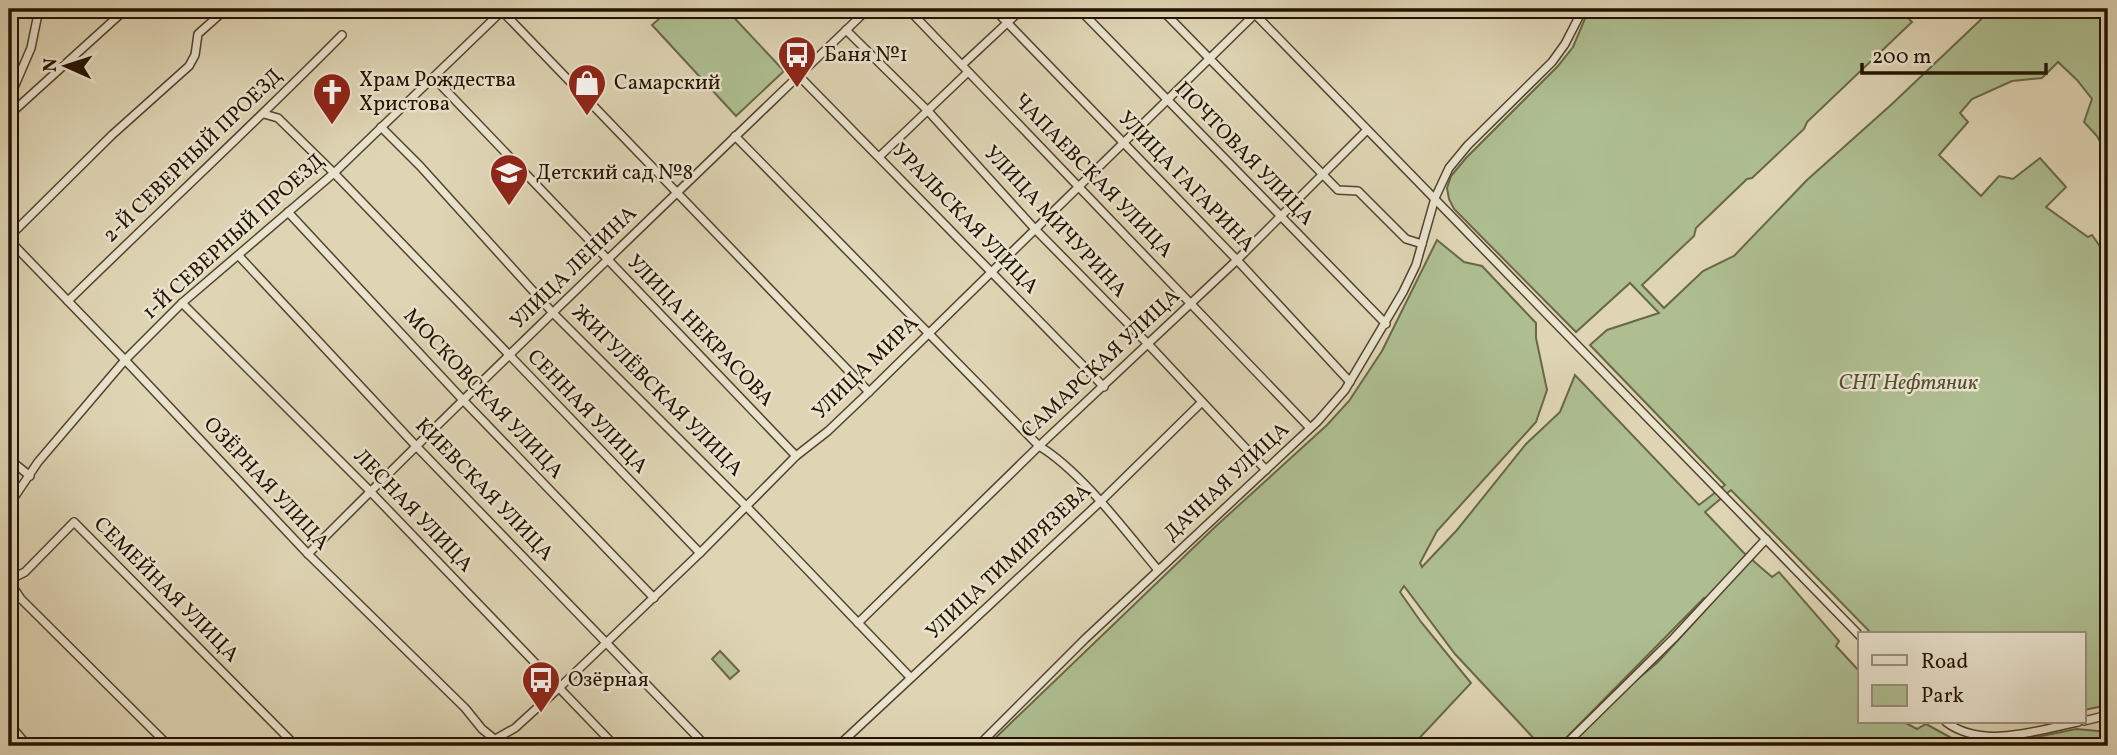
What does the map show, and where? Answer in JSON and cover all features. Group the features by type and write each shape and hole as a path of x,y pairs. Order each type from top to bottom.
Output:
{"street":[{"path":"9,99 31,48 39,9"},
{"path":"9,116 126,9"},
{"path":"9,239 112,135 189,66 195,55 198,34 226,9"},
{"path":"502,9 869,392"},
{"name":"1-Й СЕВЕРНЫЙ ПРОЕЗД","path":"9,505 38,462 125,360 182,303 334,173 502,9"},
{"name":"ЧАПАЕВСКАЯ УЛИЦА","path":"908,9 1310,428"},
{"name":"УЛИЦА ГАГАРИНА","path":"994,9 1237,260 1350,382"},
{"path":"962,65 1022,9"},
{"name":"ПОЧТОВАЯ УЛИЦА","path":"1079,9 1386,324"},
{"path":"1161,9 1338,190 1358,191 1406,239 1422,244"},
{"name":"ДАЧНАЯ УЛИЦА","path":"978,746 1158,570 1310,428 1350,382 1386,324 1413,273 1435,198 1449,168 1468,145 1552,62 1565,44 1583,9"},
{"name":"УЛИЦА ЛЕНИНА","path":"308,554 606,259 846,30 863,10"},
{"path":"1252,11 1858,634"},
{"name":"УЛИЦА МИРА","path":"483,746 516,728 654,598 796,456 828,431 869,392 1210,57 1252,11"},
{"name":"УЛИЦА МИЧУРИНА","path":"846,30 928,111 1034,228 1149,345 1265,470"},
{"name":"2-Й СЕВЕРНЫЙ ПРОЕЗД","path":"68,301 232,141 264,114 342,35"},
{"path":"880,156 968,72"},
{"name":"УРАЛЬСКАЯ УЛИЦА","path":"799,76 1104,387"},
{"name":"УЛИЦА НЕКРАСОВА","path":"434,78 796,456"},
{"name":"СЕННАЯ УЛИЦА","path":"264,114 278,118 334,173 700,553"},
{"name":"ЖИГУЛЁВСКАЯ УЛИЦА","path":"381,127 420,166 553,313 747,507 911,677"},
{"name":"САМАРСКАЯ УЛИЦА","path":"858,623 1039,446 1237,260 1367,130"},
{"path":"736,136 1039,446 1053,454 1100,502 1158,570"},
{"name":"МОСКОВСКАЯ УЛИЦА","path":"288,212 463,400 654,598"},
{"name":"ОЗЁРНАЯ УЛИЦА","path":"9,239 308,554 465,708 482,729 503,746"},
{"name":"КИЕВСКАЯ УЛИЦА","path":"239,256 416,446 706,746"},
{"name":"ЛЕСНАЯ УЛИЦА","path":"182,303 370,492 615,746"},
{"name":"УЛИЦА ТИМИРЯЗЕВА","path":"838,746 1100,502 1202,402"},
{"path":"9,459 30,476"},
{"name":"СЕМЕЙНАЯ УЛИЦА","path":"9,580 25,572 74,522 296,746"},
{"path":"1564,746 1674,638 1766,539"},
{"path":"9,580 21,599 169,746"},
{"path":"2086,720 2108,715"},
{"path":"9,724 28,746"},
{"path":"1949,724 1965,732 1997,736 2016,735 2068,724"}],"green space":[{"path":"670,9 726,9 784,71 736,116 652,25"},
{"name":"СНТ Нефтяник","path":"1589,9 1899,9 1912,22 1807,122 1804,129 1696,228 1694,236 1642,285 1664,308 1703,271 1734,256 1807,180 1992,9 2108,9 2108,157 2097,136 2084,122 2092,99 2058,62 2042,78 2012,81 1972,99 1960,113 1968,122 1939,155 1981,196 1999,176 2013,179 2040,158 2066,187 2046,207 2088,237 2092,235 2108,258 2108,705 2086,710 2086,632 1870,632 1731,490 1705,512 1743,552 1772,577 1779,572 1839,641 1836,646 1858,670 1858,724 1908,724 1917,729 1926,724 1966,746 1569,746 1628,687 1658,662 1710,605 1704,598 1560,744 1539,744 1455,654 1404,586 1400,592 1471,683 1412,746 987,746 1215,527 1327,425 1349,401 1382,351 1437,240 1464,262 1482,266 1536,323 1536,338 1547,390 1536,422 1437,531 1420,563 1422,567 1457,530 1526,444 1560,412 1575,375 1699,505 1725,485 1590,345 1607,330 1659,313 1630,283 1576,332 1454,209 1449,199 1447,188 1451,176 1557,67 1573,47"},
{"path":"720,651 739,671 730,679 712,659"},
{"path":"2076,729 2108,732 2108,746 2006,746 2017,741"}],"place":[{"name":"Баня №1","path":"797,89"},
{"name":"Самарский","path":"587,117"},
{"name":"Храм Рождества Христова","path":"332,126"},
{"name":"Детский сад №8","path":"509,207"},
{"name":"Озёрная","path":"541,714"}]}
